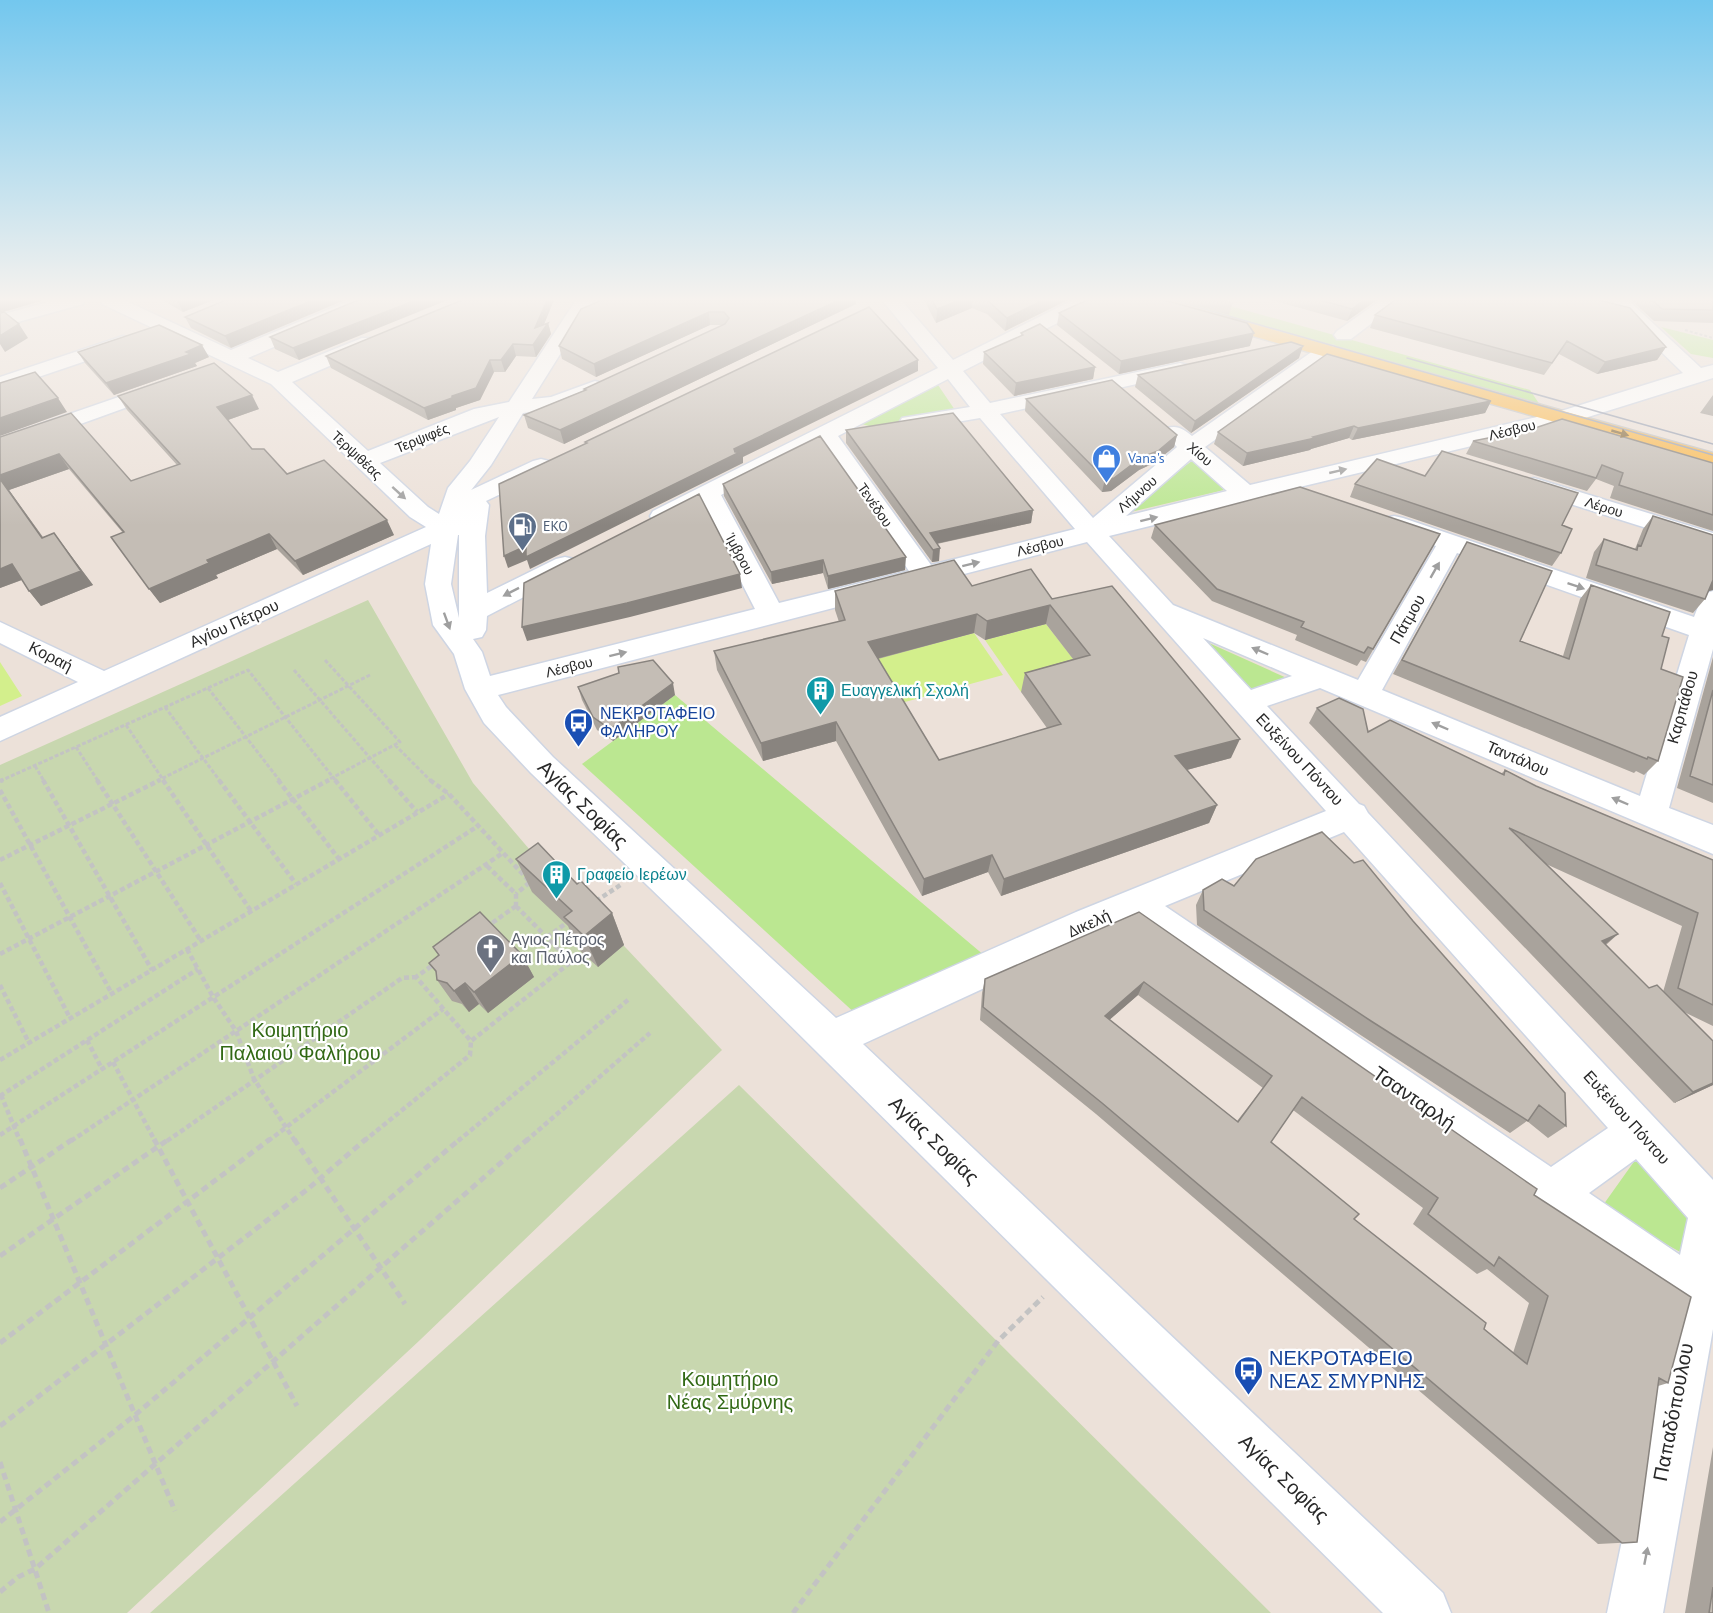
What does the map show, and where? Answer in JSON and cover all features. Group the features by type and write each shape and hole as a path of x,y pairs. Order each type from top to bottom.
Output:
{"main road":[{"path":"1451,375 1566,407 1713,460"},
{"path":"1601,407 1692,432"}],"street":[{"name":"Τερψιθέας","path":"266,375 278,381 420,512 433,523 446,529"},
{"path":"278,381 292,375"},
{"name":"Αγίας Σοφίας","path":"536,375 479,465 460,488 446,529 423,574 447,625 468,652 480,689 495,715 519,742 1424,1613"},
{"path":"644,525 940,375"},
{"name":"Ευξείνου Πόντου","path":"954,375 1093,533 1713,1210"},
{"path":"1105,375 1131,397"},
{"path":"825,434 850,433 984,411 1149,375"},
{"name":"Λήμνου","path":"1093,533 1191,447 1280,375"},
{"name":"Λέσβου","path":"480,689 1247,495 1282,484 1426,451 1566,407 1601,407 1702,375"},
{"path":"0,446 184,380"},
{"name":"Τερψιφές","path":"364,461 482,414 516,406 555,403 612,380"},
{"name":"Χίου","path":"1157,418 1247,495"},
{"name":"Τενέδου","path":"825,434 925,575"},
{"path":"1426,451 1470,465"},
{"path":"480,495 555,459"},
{"name":"Αγίας Σοφίας","path":"468,652 474,611 470,557 471,526 480,495 479,465"},
{"name":"Λέρου","path":"1514,479 1713,541"},
{"path":"1282,484 1327,500"},
{"name":"Ίμβρου","path":"708,493 772,615"},
{"path":"1372,516 1709,631"},
{"name":"Αγίου Πέτρου","path":"0,730 359,566 446,529 471,526"},
{"name":"Πάτμου","path":"1365,694 1450,543"},
{"path":"474,611 580,557"},
{"path":"359,566 423,574"},
{"name":"Καρπάθου","path":"1651,814 1709,631 1713,600"},
{"name":"Ταντάλου","path":"1163,610 1713,840"},
{"name":"Κοραή","path":"0,631 102,682"},
{"path":"1248,702 1322,676"},
{"name":"Δικελή","path":"831,1040 905,1004 1133,904 1352,815"},
{"name":"Τσανταρλή","path":"1133,904 1696,1293"},
{"path":"1552,1193 1640,1131"},
{"name":"Παπαδόπουλου","path":"1635,1613 1713,1210"}],"path":[{"path":"0,954 400,742 325,660"},
{"path":"294,669 417,813"},
{"path":"0,781 248,670 335,776 379,835"},
{"path":"0,860 370,675"},
{"path":"208,688 339,859"},
{"path":"165,707 296,884"},
{"path":"126,725 250,911"},
{"path":"394,745 435,785 449,794 530,882 516,894"},
{"path":"76,747 201,940"},
{"path":"35,765 152,969"},
{"path":"0,790 112,994"},
{"path":"0,1060 449,794"},
{"path":"0,1135 478,826"},
{"path":"0,1188 502,853"},
{"path":"588,906 649,865"},
{"path":"471,1041 572,963 516,906 516,894 487,866"},
{"path":"0,883 70,1018"},
{"path":"0,1256 402,978 416,977 516,906"},
{"path":"547,937 572,919"},
{"path":"187,949 213,997 236,1031 254,1079 405,1304"},
{"path":"175,1511 1,1096 198,969"},
{"path":"0,1426 309,1188 470,1055 471,1041 416,977"},
{"path":"0,985 29,1043"},
{"path":"0,1522 135,1415 354,1227 628,1000"},
{"path":"0,1343 81,1285 286,1126 443,1009"},
{"path":"0,1592 18,1577 34,1569 156,1465 380,1266 651,1033"},
{"path":"87,1040 102,1069"},
{"path":"113,1062 297,1406"},
{"path":"793,1613 998,1341 1031,1307 1071,1273"},
{"path":"0,1462 49,1613"}],"green space":[{"path":"1426,375 1477,375 1530,390 1542,408"},
{"path":"938,385 957,413 873,427 861,424 862,420"},
{"path":"1195,459 1224,490 1122,514 1127,506"},
{"name":"Κοιμητήριο Παλαιού Φαλήρου","path":"368,600 473,783 553,877 594,914 722,1050 420,1340 127,1613 0,1613 0,765"},
{"path":"1046,624 1085,674 1021,692 985,640"},
{"path":"974,633 1003,675 894,705 868,661"},
{"path":"1200,639 1289,679 1251,690"},
{"path":"0,662 22,696 0,706"},
{"path":"675,695 985,956 857,1015 582,764"},
{"name":"Κοιμητήριο Νέας Σμύρνης","path":"739,1085 1271,1613 150,1613"},
{"path":"1638,1156 1692,1225 1682,1253 1601,1208"}],"building":[{"path":"25,375 38,375 58,398 0,418 0,383"},
{"path":"99,375 129,375 106,383"},
{"path":"178,375 229,375 252,395 217,407 252,449 264,449 287,474 324,460 387,520 295,561 269,534 207,560 209,563 149,589 111,537 124,532 59,454 0,475 0,437 71,413 131,481 180,464 118,396"},
{"path":"362,375 482,375 476,388 424,408"},
{"path":"614,375 677,375 560,430 524,415 586,390 584,389"},
{"path":"725,375 886,375 734,449 735,452 742,451 526,557 526,546 504,556 499,484 587,443 585,442"},
{"path":"1008,375 1054,375 1016,383"},
{"path":"1138,375 1261,375 1195,421"},
{"path":"1297,375 1401,375 1491,401 1358,428 1354,426 1313,437 1315,438 1247,453 1218,432"},
{"path":"1112,380 1177,435 1158,451 1142,457 1114,478 1105,479 1026,399"},
{"path":"953,413 1033,510 930,533 940,548 933,550 846,430"},
{"path":"1562,419 1713,463 1713,515 1619,485 1623,473 1602,465 1596,478 1473,441 1529,430"},
{"path":"820,436 906,557 828,576 823,560 771,572 723,484"},
{"path":"1442,451 1578,493 1562,525 1572,529 1561,553 1355,484 1377,459 1425,476"},
{"path":"0,479 42,538 54,533 81,571 29,591 12,564 0,569"},
{"path":"1300,487 1440,534 1373,649 1368,647 1364,653 1301,627 1304,622 1217,589 1155,525"},
{"path":"699,494 740,574 522,627 524,583"},
{"path":"1653,516 1713,535 1713,580 1705,599 1596,565 1604,539 1637,550 1638,545 1641,546"},
{"path":"1467,542 1552,571 1520,641 1569,659 1591,585 1670,612 1662,636 1669,638 1661,669 1683,677 1658,761 1648,757 1647,759 1402,660"},
{"name":"Ευαγγελική Σχολή","path":"954,560 972,586 1031,569 1052,599 1112,586 1240,739 1175,756 1217,805 1004,879 992,855 924,879 836,722 761,743 714,651 845,620 835,591","holes":["1050,605 1090,655 1025,673 1061,724 939,760 868,642 977,614 987,621"]},
{"path":"653,660 673,683 610,729 593,717 578,687 619,673 618,667"},
{"path":"1713,690 1713,785 1690,776"},
{"path":"1339,698 1363,709 1368,732 1390,720 1504,775 1505,770 1536,786 1713,860 1713,1005 1678,988 1698,913 1509,828 1618,934 1602,941 1649,988 1657,985 1713,1041 1713,1083 1693,1092 1317,708"},
{"path":"1322,832 1354,863 1363,860 1413,921 1565,1093 1566,1126 1539,1105 1528,1121 1371,1021 1204,910 1203,890 1222,879 1234,886 1256,859"},
{"path":"538,843 577,884 581,881 612,913 584,936 564,917 572,911 516,859"},
{"path":"480,912 522,955 474,992 465,983 454,991 447,983 437,980 436,971 429,963 439,955 433,947"},
{"path":"1139,912 1537,1189 1534,1195 1691,1297 1668,1383 1659,1378 1637,1542 1622,1543 1102,1103 983,1007 985,979","holes":["1144,982 1272,1076 1238,1122 1105,1016","1302,1097 1438,1198 1428,1214 1494,1266 1499,1257 1548,1296 1527,1364 1484,1329 1486,1323 1354,1219 1359,1214 1271,1142"]},
{"path":"1713,1587 1713,1613 1709,1613"}],"tram line":[{"path":"1435,375 1713,455"},
{"path":"1468,375 1713,444"}],"place":[{"name":"Vana's","path":"1107,484"},
{"name":"EKO","path":"522,552"},
{"name":"Ευαγγελική Σχολή","path":"820,716"},
{"name":"ΝΕΚΡΟΤΑΦΕΙΟ ΦΑΛΗΡΟΥ","path":"579,748"},
{"name":"Γραφείο Ιερέων","path":"556,900"},
{"name":"Αγιος Πέτρος και Παύλος","path":"490,974"},
{"name":"ΝΕΚΡΟΤΑΦΕΙΟ ΝΕΑΣ ΣΜΥΡΝΗΣ","path":"1248,1396"}]}
